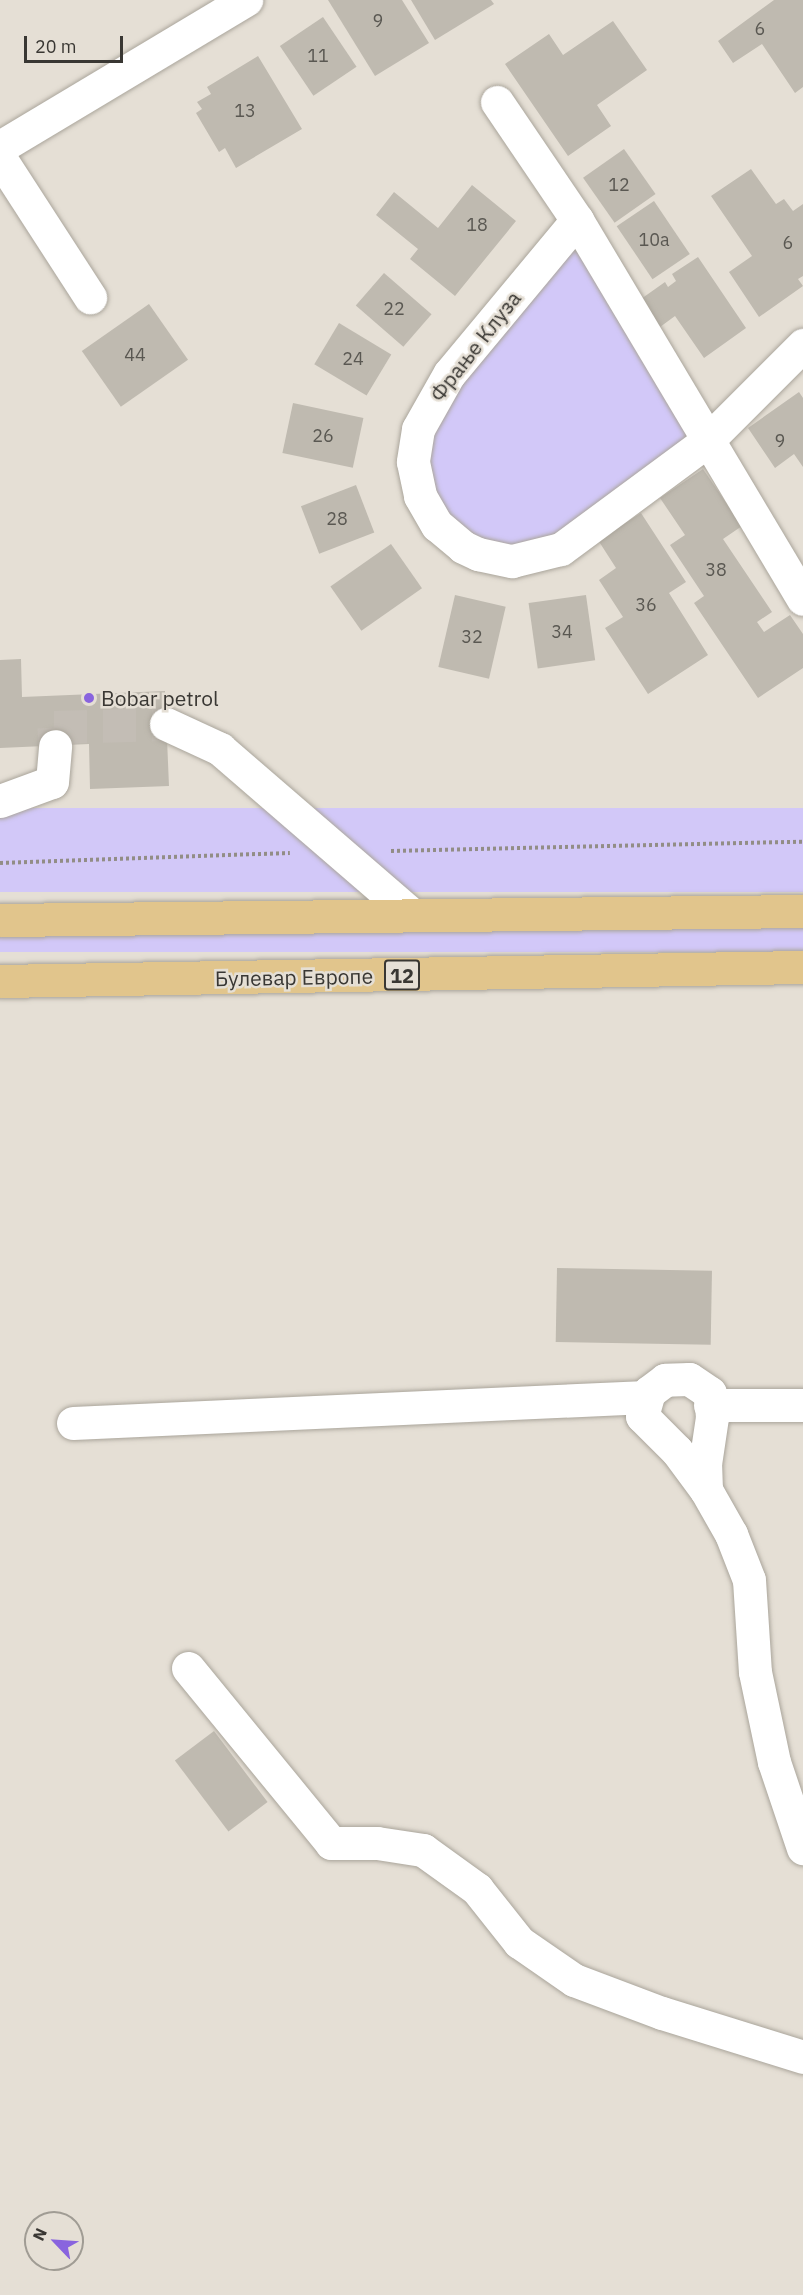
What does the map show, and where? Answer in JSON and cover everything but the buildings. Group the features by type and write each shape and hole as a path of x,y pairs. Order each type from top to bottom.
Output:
{"main road":[{"path":"0,920 803,911"},
{"name":"Булевар Европе","path":"0,981 803,967"}],"street":[{"path":"0,147 246,0"},
{"path":"497,102 577,220 803,599"},
{"path":"0,158 90,297"},
{"name":"Фрање Клуза","path":"577,220 449,374 424,413 414,446 413,462 427,511 449,537 478,554 512,561 545,556 576,540 707,441 803,345"},
{"path":"166,724 220,749 411,914"},
{"path":"0,801 52,782 55,746"},
{"path":"706,1490 710,1405 706,1389 683,1377 659,1383 646,1397 642,1416 677,1451 706,1490 731,1534 749,1580 755,1672 774,1762 803,1848"},
{"path":"73,1423 646,1397"},
{"path":"710,1405 803,1405"},
{"path":"188,1668 331,1843 377,1843 423,1850 477,1889 519,1942 574,1980 662,2013 803,2057"}],"path":[{"path":"0,863 339,852 803,842"}],"shaded area":[{"path":"576,221 707,441 561,549 463,547 414,445"},
{"path":"0,808 803,808 803,892 0,892"},
{"path":"0,928 803,928 803,952 0,952"}],"tunnel":[{"path":"55,746 54,727 166,724"}],"place":[{"name":"Bobar petrol","path":"89,698"}]}
